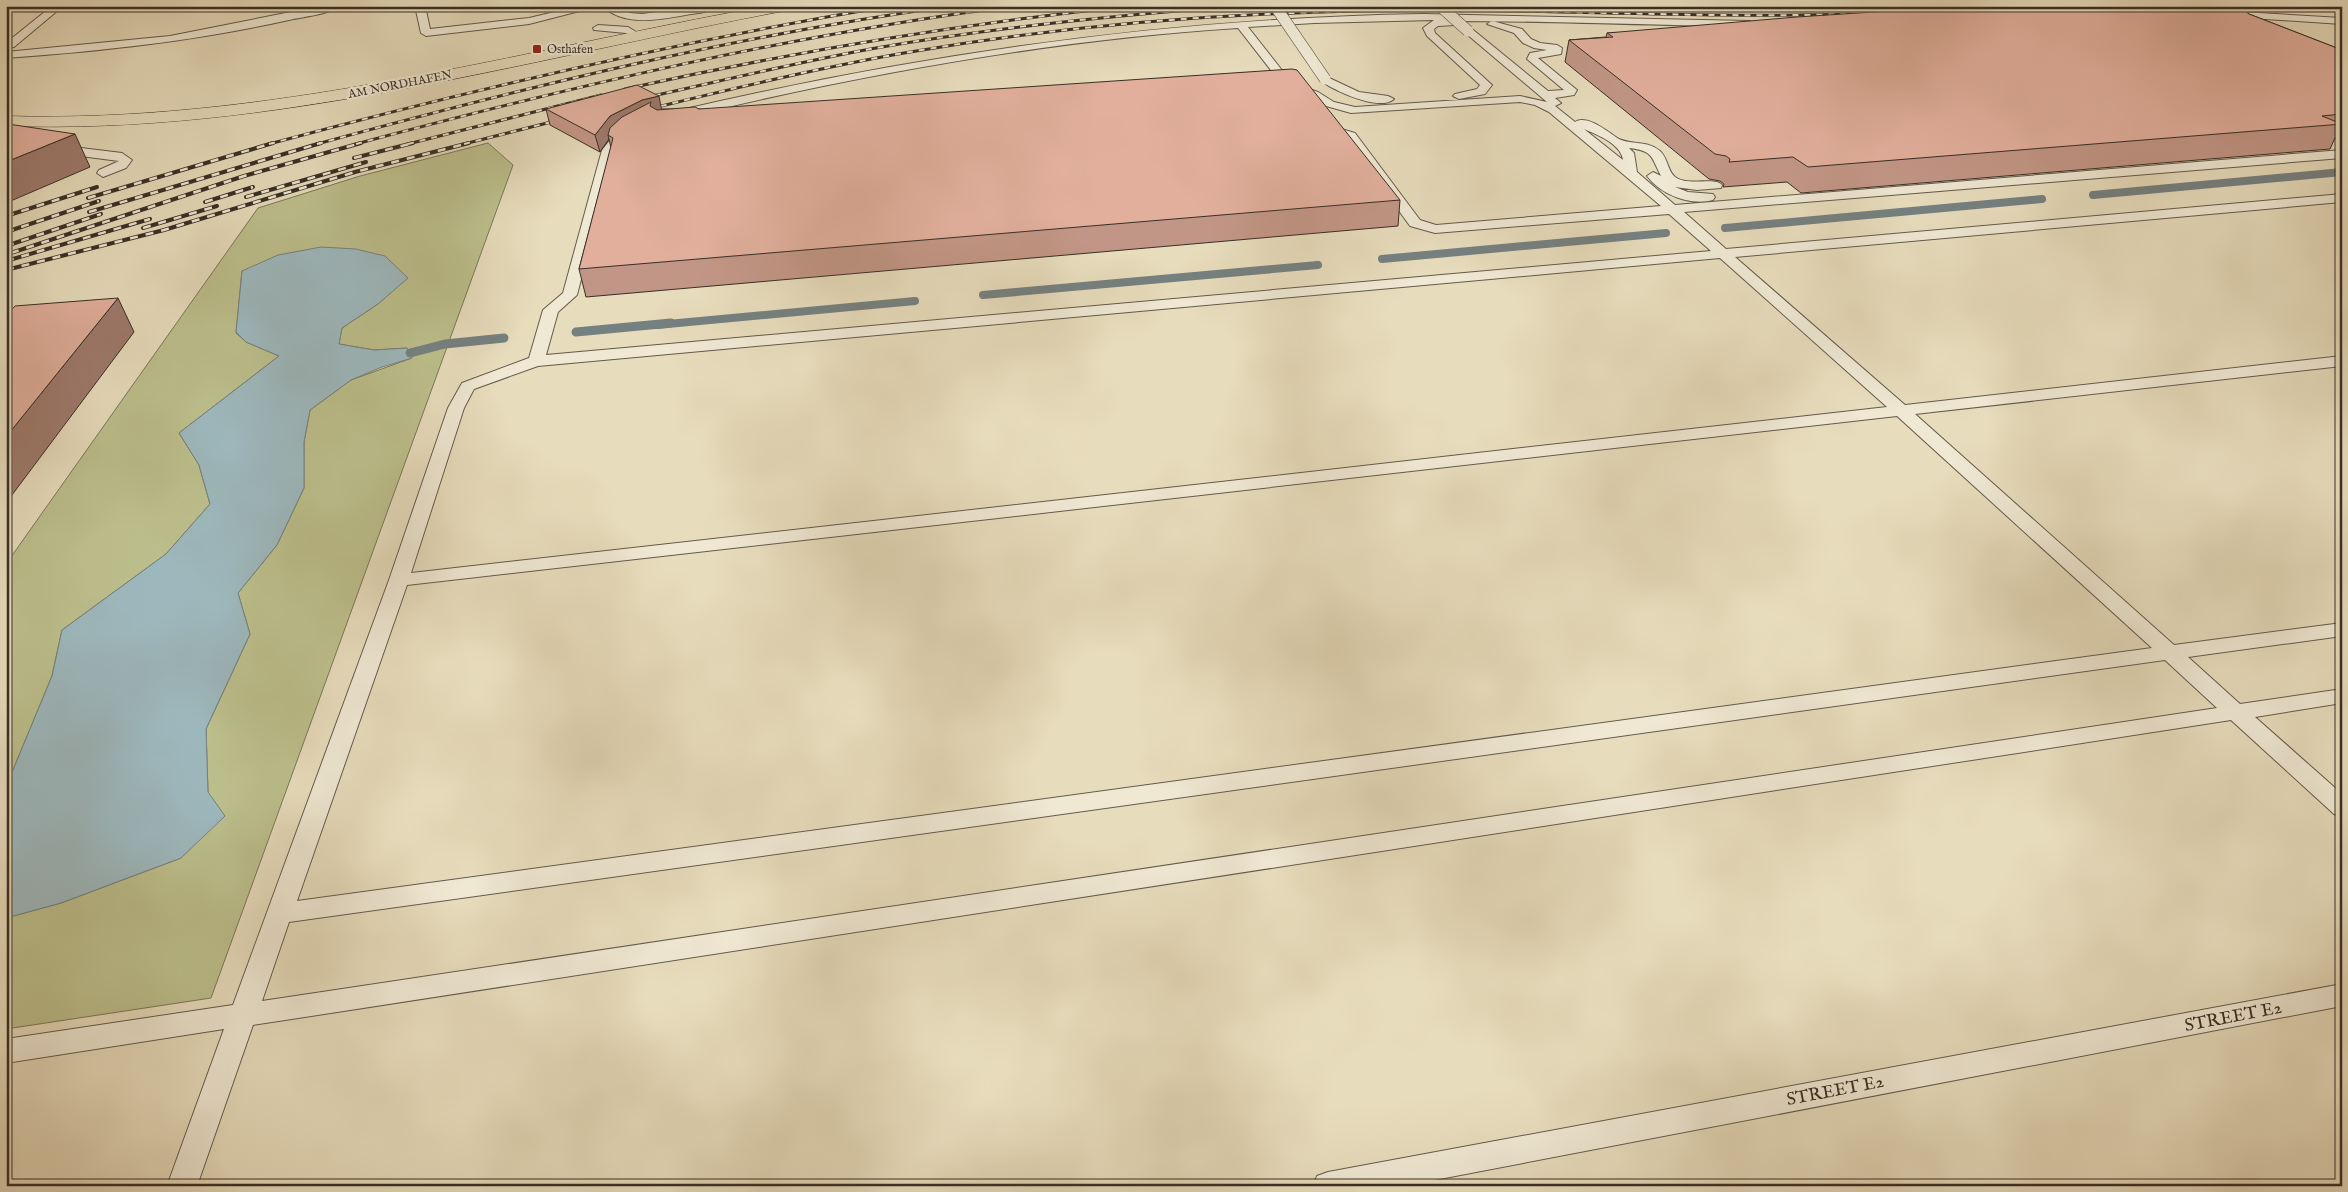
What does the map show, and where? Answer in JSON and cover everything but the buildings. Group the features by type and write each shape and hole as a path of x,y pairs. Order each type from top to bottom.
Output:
{"main road":[{"name":"AM NORDHAFEN","path":"6,121 97,121 191,115 299,102 406,84 636,35 789,6"}],"lane":[{"path":"8,49 58,6"},
{"path":"209,33 324,6"},
{"path":"8,49 107,47 209,33 335,6"},
{"path":"420,6 426,33 529,21 594,6"},
{"path":"608,6 623,15 638,16 661,16 708,8"},
{"path":"638,16 694,6"},
{"path":"1275,6 1326,81 1328,90 1358,103 1398,108"},
{"path":"1440,6 1511,68 1581,125 1608,136 1617,143 1667,189 1681,196 1697,198 1794,188"},
{"path":"107,47 226,26 281,9 304,10"},
{"path":"187,32 265,11"},
{"path":"2239,28 2217,15 2342,21"},
{"path":"1504,18 1518,23 1564,52"},
{"path":"659,119 781,90 922,62 1108,36 1315,20 1504,18 1758,24"},
{"path":"1564,52 1557,40 1545,33 1540,25 1546,22 1574,20"},
{"path":"1283,86 1326,81 1348,93 1373,99 1415,99 1481,92 1486,85 1431,34 1428,28 1436,23 1476,22 1498,25 1518,31 1527,41 1538,46 1564,52"},
{"path":"1242,25 1283,86 1314,94 1330,104 1355,111 1520,99 1538,102 1552,110 1631,173 1900,410 2342,808"},
{"path":"598,28 628,30 636,35"},
{"path":"1548,97 1573,98 1584,94 1546,64 1544,58 1564,52"},
{"path":"1520,99 1527,96 1529,90 1525,79"},
{"path":"536,361 551,310 570,295 608,150 619,137 638,128"},
{"path":"1338,132 1351,136 1415,224 1434,229 1673,211 2342,154"},
{"path":"1617,143 1639,145 1658,156 1667,176 1682,184 1701,187 1716,185"},
{"path":"6,151 82,151 122,157 126,160 122,165 104,173"},
{"path":"1628,153 1631,173"},
{"path":"182,1186 399,580 456,408 468,386 536,361 2342,198"},
{"path":"399,580 2342,361"},
{"path":"281,913 2342,629"},
{"path":"6,1052 2342,696"},
{"name":"STREET E2","path":"1328,1186 2342,995"}],"green space":[{"path":"488,143 513,165 211,998 6,1029 6,918 61,903 181,858 208,792 206,729 250,634 238,593 277,545 304,488 304,442 310,410 351,380 412,358 407,348 374,350 339,344 342,328 378,304 407,278 242,271 236,333 246,342 279,356 179,433 199,465 210,504 166,554 62,630 52,676 13,770 6,778 6,564 258,208 360,176"}],"water":[{"path":"321,247 356,249 385,256 408,278 378,304 342,328 339,344 374,350 407,348 412,358 382,367 351,380 310,410 304,442 304,488 277,545 238,593 250,634 206,729 208,792 225,816 181,858 61,903 6,918 6,778 13,770 52,676 62,630 166,554 210,504 199,465 179,433 279,356 246,342 236,332 242,271 278,255"}],"waterway":[{"path":"2093,195 2342,172"},
{"path":"1725,228 2042,199"},
{"path":"1382,259 1666,233"},
{"path":"983,295 1318,265"},
{"path":"657,325 915,301"},
{"path":"576,332 671,323"},
{"path":"410,353 445,344 504,338"}],"railway":[{"path":"708,8 717,6"},
{"path":"269,144 500,85 734,35 890,6"},
{"path":"317,144 474,102 632,64 791,32 952,6"},
{"path":"356,144 519,102 683,64 848,32 1014,6"},
{"path":"625,89 750,63 876,40 1003,21 1130,6"},
{"path":"643,98 818,59 966,34 1149,13 1240,6"},
{"path":"1717,6 1918,10"},
{"path":"649,109 776,79 904,53 1017,36 1130,23 1244,15 1420,10 1727,15 1850,14"},
{"path":"408,144 601,95"},
{"path":"464,144 563,119"},
{"path":"88,198 273,143"},
{"path":"89,212 321,143"},
{"path":"11,253 244,176 361,143"},
{"path":"354,158 413,143"},
{"path":"6,270 164,230 355,172 469,143"},
{"path":"246,197 366,162"},
{"path":"6,216 97,187"},
{"path":"205,202 253,187"},
{"path":"6,232 99,201"},
{"path":"143,228 217,206"},
{"path":"6,246 101,214"},
{"path":"6,261 150,219"}],"place":[{"name":"Osthafen","path":"537,49"}]}
